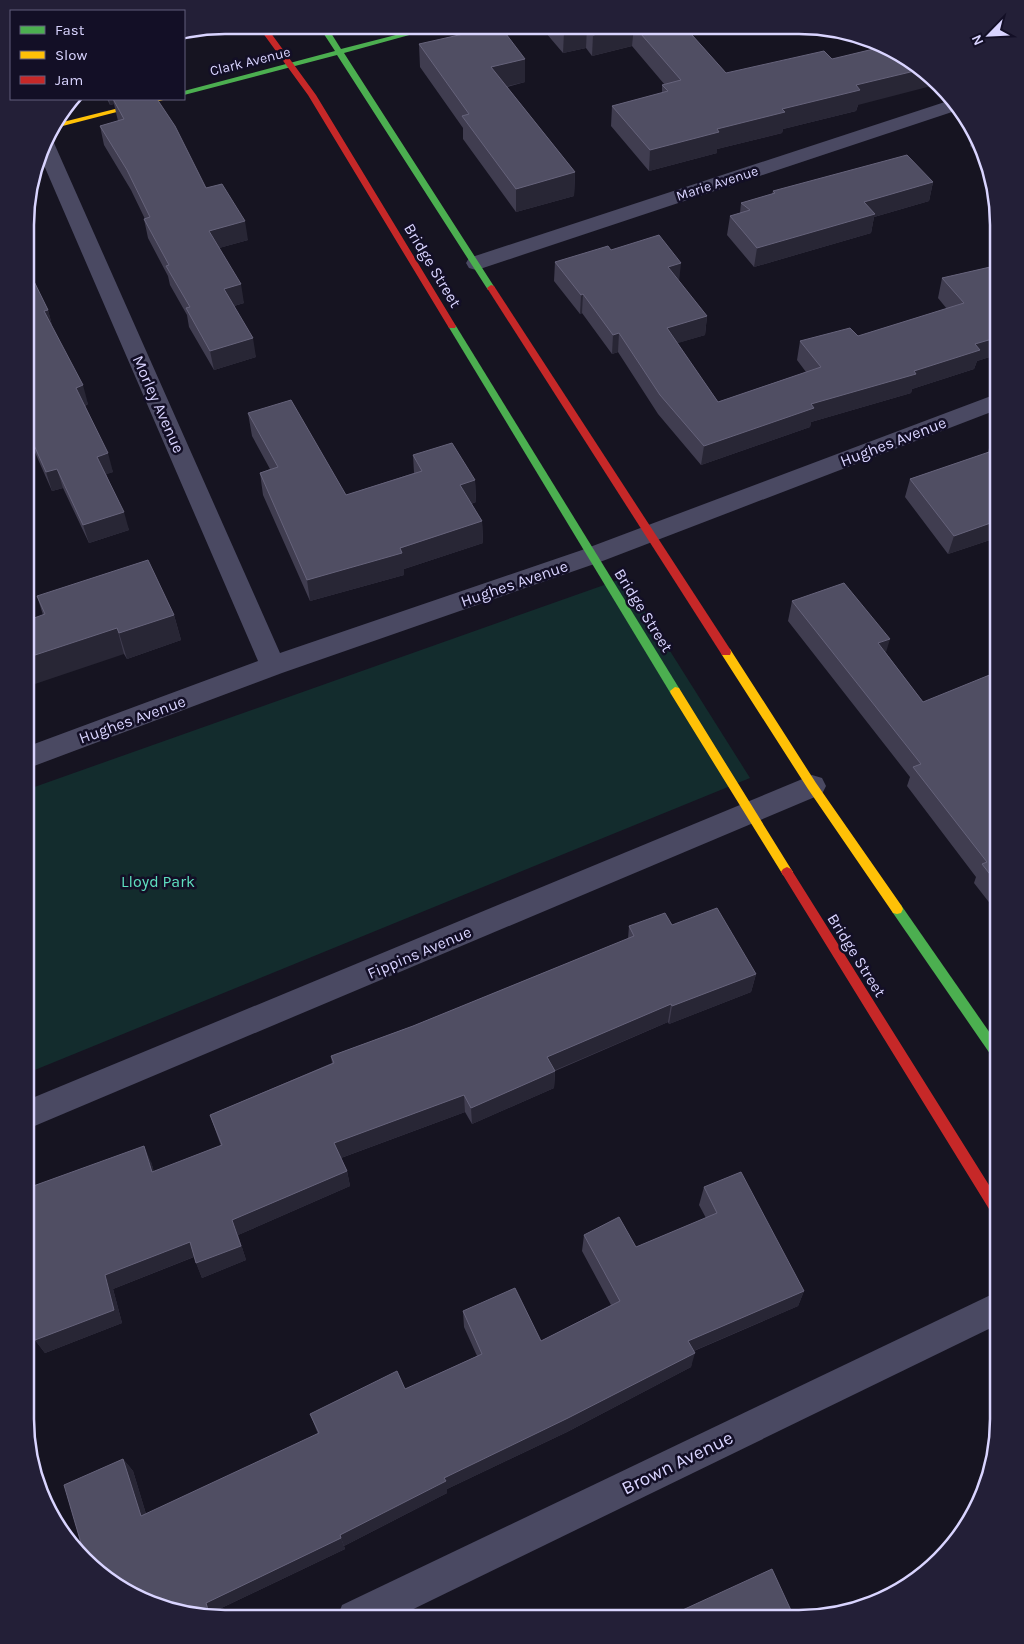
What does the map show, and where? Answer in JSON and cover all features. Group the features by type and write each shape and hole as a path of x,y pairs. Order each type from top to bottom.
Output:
{"main road":[{"name":"Bridge Street","path":"268,34 312,95 591,556 990,1199"},
{"path":"328,34 812,786 990,1040"},
{"name":"Clark Avenue","path":"185,94 408,34"},
{"path":"63,124 159,100"}],"street":[{"name":"Marie Avenue","path":"476,262 949,107"},
{"name":"Morley Avenue","path":"48,152 273,666"},
{"name":"Hughes Avenue","path":"34,755 273,666 591,556 990,404"},
{"name":"Fippins Avenue","path":"34,1112 812,786"},
{"name":"Brown Avenue","path":"373,1610 990,1311"}],"green space":[{"name":"Lloyd Park","path":"624,578 750,778 34,1070 34,787"}],"building":[{"path":"464,34 506,34 525,59 491,67 575,172 516,189 462,116 469,114 419,44"},
{"path":"641,34 691,34 726,73 824,51 832,59 874,49 895,59 913,71 856,85 860,90 782,109 785,112 717,129 719,132 650,150 612,106 668,91 662,85 681,80"},
{"path":"114,100 158,100 175,126 206,188 222,184 245,221 209,231 241,284 224,289 253,338 210,351 186,308 190,307 166,266 169,265 144,219 150,217 127,170 100,126 124,119"},
{"path":"907,155 933,182 864,202 875,214 757,248 730,216 750,210 741,203 775,193 773,191"},
{"path":"659,235 681,263 668,267 707,316 667,328 718,402 821,367 800,341 850,328 858,336 964,303 942,278 990,267 990,340 975,344 980,350 914,371 916,374 811,404 814,408 704,446 660,395 619,333 613,335 583,294 581,295 555,262 608,246 611,250"},
{"path":"34,281 48,310 44,311 83,385 76,388 108,453 97,457 124,512 83,525 57,469 46,472 34,445"},
{"path":"291,400 346,495 422,471 413,455 452,443 475,480 460,485 482,521 400,548 402,553 307,580 260,473 278,467 248,413"},
{"path":"990,452 990,523 954,536 910,479"},
{"path":"148,560 174,615 119,633 117,628 34,655 34,618 45,614 37,596"},
{"path":"844,583 890,639 878,643 923,702 990,675 990,874 982,864 987,862 913,767 921,764 792,601"},
{"path":"717,908 756,974 672,1006 671,1004 547,1057 555,1071 471,1108 464,1095 334,1143 347,1171 232,1220 241,1246 196,1263 190,1242 105,1275 114,1310 35,1340 34,1186 144,1146 152,1172 222,1145 210,1115 334,1063 331,1056 413,1026 634,936 629,926 665,913 672,925"},
{"path":"741,1172 804,1291 688,1341 695,1353 568,1418 444,1478 446,1481 340,1535 341,1538 206,1603 208,1610 176,1604 140,1591 109,1571 82,1546 64,1485 123,1459 141,1516 319,1433 310,1414 397,1371 405,1389 482,1354 463,1311 515,1288 541,1341 620,1301 584,1235 619,1217 636,1247 717,1213 704,1187"},
{"path":"772,1569 791,1610 683,1610"}],"traffic: fast":[{"path":"328,34 491,288"},
{"path":"185,93 408,34"},
{"path":"452,326 675,691"},
{"path":"897,909 990,1044"}],"traffic: slow":[{"path":"62,125 159,100"},
{"path":"726,652 812,786 897,909"},
{"path":"675,691 787,872"}],"traffic: jam":[{"path":"268,34 312,95 452,326"},
{"path":"491,288 726,652"},
{"path":"787,872 990,1199"}]}
